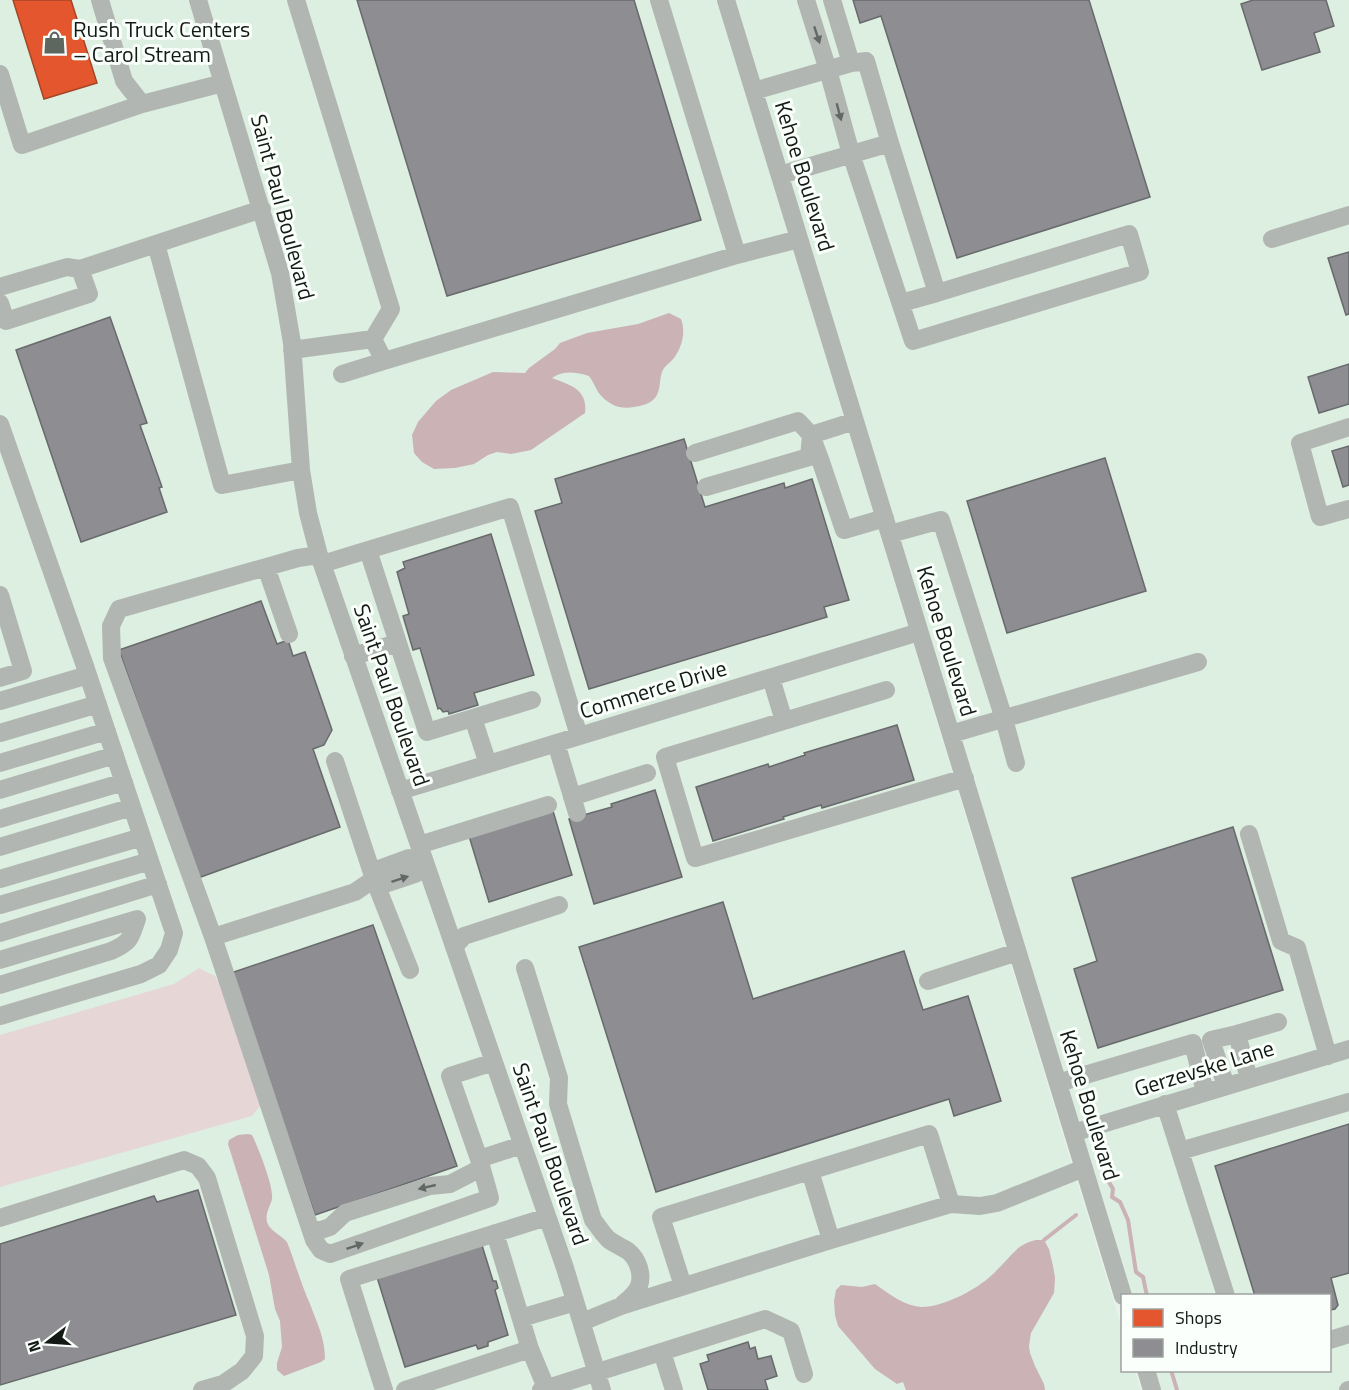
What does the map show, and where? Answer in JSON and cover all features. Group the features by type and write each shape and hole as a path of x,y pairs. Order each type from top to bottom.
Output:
{"street":[{"path":"100,0 124,81 142,104"},
{"name":"Saint Paul Boulevard","path":"198,0 280,273 292,350 301,470 308,513 320,560 400,791 420,856 454,946 547,1216 600,1381"},
{"path":"296,0 391,309 373,339"},
{"path":"659,0 737,255"},
{"name":"Kehoe Boulevard","path":"726,0 1122,1294"},
{"path":"806,0 851,154 913,341 1140,272 1129,234 901,303"},
{"path":"832,0 851,63"},
{"path":"754,91 851,63 866,61 937,292"},
{"path":"0,74 22,145 142,104 223,83"},
{"path":"780,175 890,143"},
{"path":"0,287 67,267 80,269 262,209"},
{"path":"1272,239 1349,215"},
{"path":"342,374 737,255 799,239"},
{"path":"156,244 222,485 301,470"},
{"path":"0,303 6,321 89,294 80,269"},
{"path":"292,350 373,339"},
{"path":"373,339 384,361"},
{"path":"695,453 798,421 811,435 843,530 941,520 1016,763"},
{"path":"811,435 855,421"},
{"path":"0,424 98,704 174,933 170,950 159,965 141,974 0,1016"},
{"path":"1349,427 1300,443 1320,517 1349,509"},
{"path":"706,487 810,457 811,435"},
{"path":"494,1062 450,1076 490,1198 330,1254 321,1250 314,1240 213,937 112,658 111,626 119,609 297,558 320,560 368,550 510,507 579,736"},
{"path":"368,550 427,732 532,700"},
{"path":"266,567 289,634"},
{"path":"0,596 23,671 0,678"},
{"name":"Commerce Drive","path":"400,791 920,632"},
{"path":"353,656 398,643"},
{"path":"951,734 1198,662"},
{"path":"0,701 88,675"},
{"path":"771,678 784,721"},
{"path":"886,690 665,757 695,858 965,778"},
{"path":"0,733 98,704"},
{"path":"473,718 488,764"},
{"path":"0,763 107,731"},
{"path":"556,743 575,805 647,773"},
{"path":"0,790 115,755"},
{"path":"335,761 374,879 410,970"},
{"path":"0,819 124,782"},
{"path":"374,879 385,884 415,874 420,856 548,805"},
{"path":"0,847 132,807"},
{"path":"1249,834 1281,941 1296,948 1328,1056"},
{"path":"0,879 142,837"},
{"path":"0,905 150,861"},
{"path":"213,937 355,892 374,879"},
{"path":"0,933 158,884"},
{"path":"0,985 111,951 126,944 143,911 165,905"},
{"path":"454,946 464,936 560,905"},
{"path":"0,960 137,919"},
{"path":"928,981 1017,952"},
{"path":"525,968 559,1078 558,1104 593,1220 609,1240 630,1252 637,1260 640,1272 639,1287 621,1306"},
{"path":"1198,1064 1217,1058 1239,1042 1278,1022"},
{"path":"1239,1042 1249,1079"},
{"path":"1058,1083 1193,1043 1205,1092"},
{"name":"Gerzevske Lane","path":"1073,1133 1349,1049"},
{"path":"1217,1058 1226,1086"},
{"path":"1180,1151 1349,1102"},
{"path":"1166,1104 1225,1294"},
{"path":"683,1286 661,1217 929,1134 951,1204"},
{"path":"311,1230 330,1227 345,1213 430,1186 450,1184 480,1164 522,1145"},
{"path":"0,1218 184,1160 198,1166 207,1178 255,1336 254,1356 242,1371 223,1384 202,1390"},
{"path":"582,1322 621,1306 683,1286 951,1204 980,1206 997,1203 1084,1168"},
{"path":"810,1171 831,1240"},
{"path":"384,1390 349,1279 547,1216"},
{"path":"495,1233 545,1390 600,1381 662,1352 765,1319 791,1331 804,1374"},
{"path":"521,1318 575,1302"},
{"path":"1331,1339 1349,1334"},
{"path":"405,1390 531,1349"},
{"path":"662,1352 674,1390"},
{"path":"1146,1372 1152,1390"}],"shaded area":[{"path":"0,0 717,0 1121,1326 1121,1372 1135,1372 1141,1390 0,1390"},
{"path":"735,0 1349,0 1349,1390 1158,1390 1152,1372 1331,1372 1331,1294 1130,1294"},
{"path":"669,313 681,319 683,329 681,344 677,354 663,370 657,395 648,403 629,408 618,407 609,403 598,392 589,376 565,373 552,378 581,393 584,398 585,413 531,450 511,454 497,452 474,464 434,469 422,462 414,453 412,435 418,422 436,401 451,390 493,372 525,373 560,343 587,333 638,324"},
{"path":"199,968 215,976 239,1019 265,1100 252,1116 0,1187 0,1035 174,984"},
{"path":"238,1135 252,1135 255,1141 271,1186 272,1199 267,1213 267,1222 287,1242 324,1344 325,1359 284,1376 277,1370 282,1347 280,1321 275,1309 269,1275 228,1144 229,1140"},
{"path":"1036,1240 1044,1240 1049,1249 1055,1278 1054,1293 1031,1333 1029,1346 1045,1390 906,1390 903,1382 897,1384 875,1369 838,1326 834,1301 836,1290 841,1285 862,1287 875,1284 908,1304 921,1307 941,1304 972,1290 989,1277 1018,1248"}],"building: Shops":[{"name":"Rush Truck Centers – Carol Stream","path":"13,0 71,0 97,83 44,99"}],"building: Industry":[{"path":"357,0 634,0 701,220 447,296"},
{"path":"853,0 1089,0 1150,197 957,258 881,16 860,23"},
{"path":"1253,0 1326,0 1334,26 1314,33 1320,52 1262,70 1241,4"},
{"path":"1349,252 1349,314 1346,315 1328,258"},
{"path":"110,317 147,423 140,425 162,487 159,488 167,512 81,542 16,350"},
{"path":"1349,364 1349,404 1319,413 1308,377"},
{"path":"684,439 705,507 784,483 785,488 812,479 849,600 824,607 827,617 589,689 535,511 562,503 555,479"},
{"path":"1349,446 1349,485 1343,487 1332,451"},
{"path":"1105,458 1146,591 1007,633 967,501"},
{"path":"491,534 534,675 474,693 478,705 449,714 448,711 443,712 440,708 438,709 420,648 413,650 403,616 409,614 397,572 405,568 403,562"},
{"path":"261,601 277,644 288,640 293,656 305,652 332,730 324,745 313,749 340,827 198,878 119,650"},
{"path":"897,725 914,780 822,808 821,805 713,841 696,787 768,764 769,767 805,755 804,753"},
{"path":"655,790 682,877 594,904 569,819 612,807 611,804"},
{"path":"553,811 572,875 489,902 469,836"},
{"path":"1233,827 1283,990 1098,1048 1074,969 1097,961 1072,878"},
{"path":"723,902 753,999 904,951 923,1010 968,996 1001,1101 954,1116 949,1099 656,1192 579,947"},
{"path":"373,925 457,1166 315,1215 231,973"},
{"path":"1349,1124 1349,1273 1331,1278 1338,1305 1335,1309 1331,1310 1331,1294 1254,1294 1215,1166"},
{"path":"198,1190 236,1315 0,1385 0,1244 154,1196 157,1202"},
{"path":"481,1242 493,1281 496,1281 498,1288 495,1290 508,1335 488,1342 488,1346 478,1349 476,1345 405,1367 376,1274"},
{"path":"748,1342 750,1349 755,1347 758,1359 771,1356 777,1376 765,1380 768,1390 708,1390 700,1364 709,1361 707,1355"}],"waterway":[{"path":"1100,1157 1106,1177 1113,1189 1112,1197 1120,1202 1128,1220 1136,1272 1143,1277 1147,1294"},
{"path":"1044,1240 1076,1215"},
{"path":"1172,1372 1177,1390"}],"place":[{"name":"Rush Truck Centers – Carol Stream","path":"55,42"}]}
